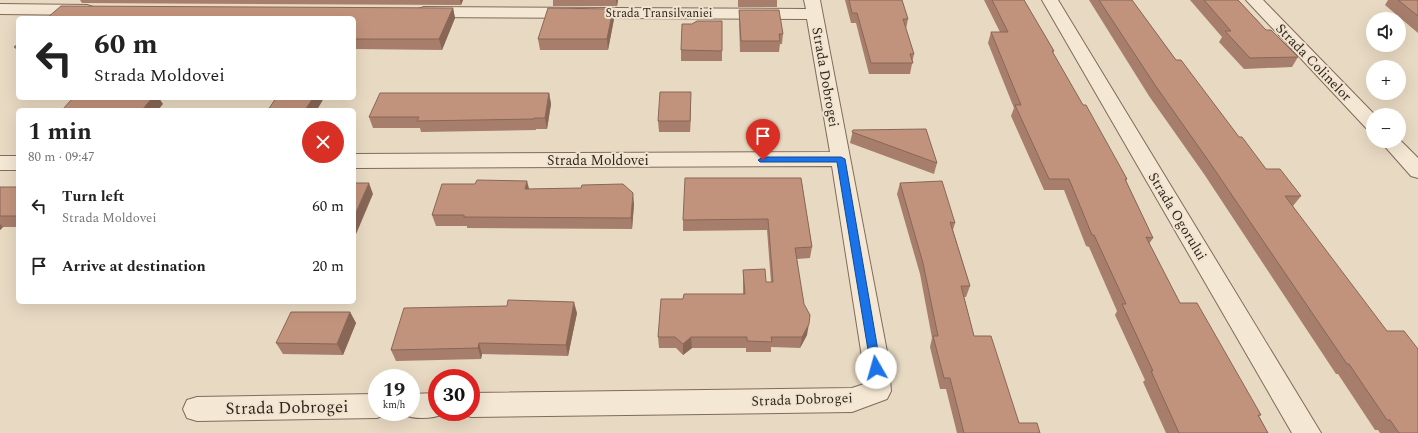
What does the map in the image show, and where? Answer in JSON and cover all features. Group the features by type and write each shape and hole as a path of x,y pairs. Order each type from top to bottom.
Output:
{"street":[{"name":"Strada Ogorului","path":"1050,0 1307,433"},
{"name":"Strada Colinelor","path":"1254,0 1366,117"},
{"name":"Strada Transilvaniei","path":"407,12 813,7"},
{"name":"Strada Dobrogei","path":"480,405 852,400 878,391 875,357 813,7"},
{"path":"0,9 104,10"},
{"path":"1397,148 1418,170"},
{"name":"Strada Moldovei","path":"356,161 841,159"},
{"path":"0,163 16,163"},
{"name":"Strada Dobrogei","path":"198,409 368,406"}],"building":[{"path":"849,0 902,0 908,19 903,19 914,54 910,54 913,63 871,63 857,13 852,13"},
{"path":"992,0 1024,0 1083,105 1086,105 1127,179 1125,179 1153,238 1146,237 1180,303 1197,303 1261,415 1258,415 1268,433 1179,433 1151,371 1153,371 1122,304 1126,304 1094,235 1092,235 1069,179 1049,179 1015,105 1021,105 991,32 1008,32"},
{"path":"1099,0 1132,0 1176,60 1181,60 1239,137 1242,137 1266,169 1280,169 1301,196 1285,196 1387,331 1404,331 1418,349 1418,433 1399,433 1390,420 1387,420 1155,85"},
{"path":"1204,0 1238,0 1266,30 1271,30 1298,57 1250,58 1225,31 1231,31"},
{"path":"1398,0 1418,0 1418,16"},
{"path":"61,6 453,8 439,39 356,39 356,16 49,16"},
{"path":"548,8 613,9 607,39 538,39"},
{"path":"739,10 779,10 783,34 779,34 780,41 741,41"},
{"path":"697,21 722,21 722,51 681,50 682,24 692,24"},
{"path":"660,92 691,92 690,121 658,121"},
{"path":"380,93 549,93 545,118 417,121 419,117 369,117"},
{"path":"71,100 150,100 144,108 64,108"},
{"path":"275,100 312,100 306,108 269,108"},
{"path":"926,129 937,163 852,132 853,130"},
{"path":"685,178 801,178 812,247 795,248 804,304 810,315 809,324 802,337 771,337 772,342 747,341 747,337 691,337 683,344 675,337 658,337 661,299 683,299 684,294 745,294 743,270 765,269 766,282 773,282 768,219 683,220"},
{"path":"477,180 527,181 525,189 581,188 582,185 623,184 633,193 631,218 464,217 464,215 432,215 442,184 475,184"},
{"path":"942,181 955,223 950,222 970,286 961,286 974,336 991,336 1019,423 1037,423 1040,433 964,433 950,378 944,378 933,336 938,336 923,263 900,183"},
{"path":"356,183 369,183 356,212"},
{"path":"0,187 16,187 16,216 0,216"},
{"path":"508,300 574,302 566,345 479,343 478,348 391,350 404,308 507,306"},
{"path":"291,312 350,312 337,344 276,343"}],"route":[{"path":"763,160 841,159 876,368"}]}
